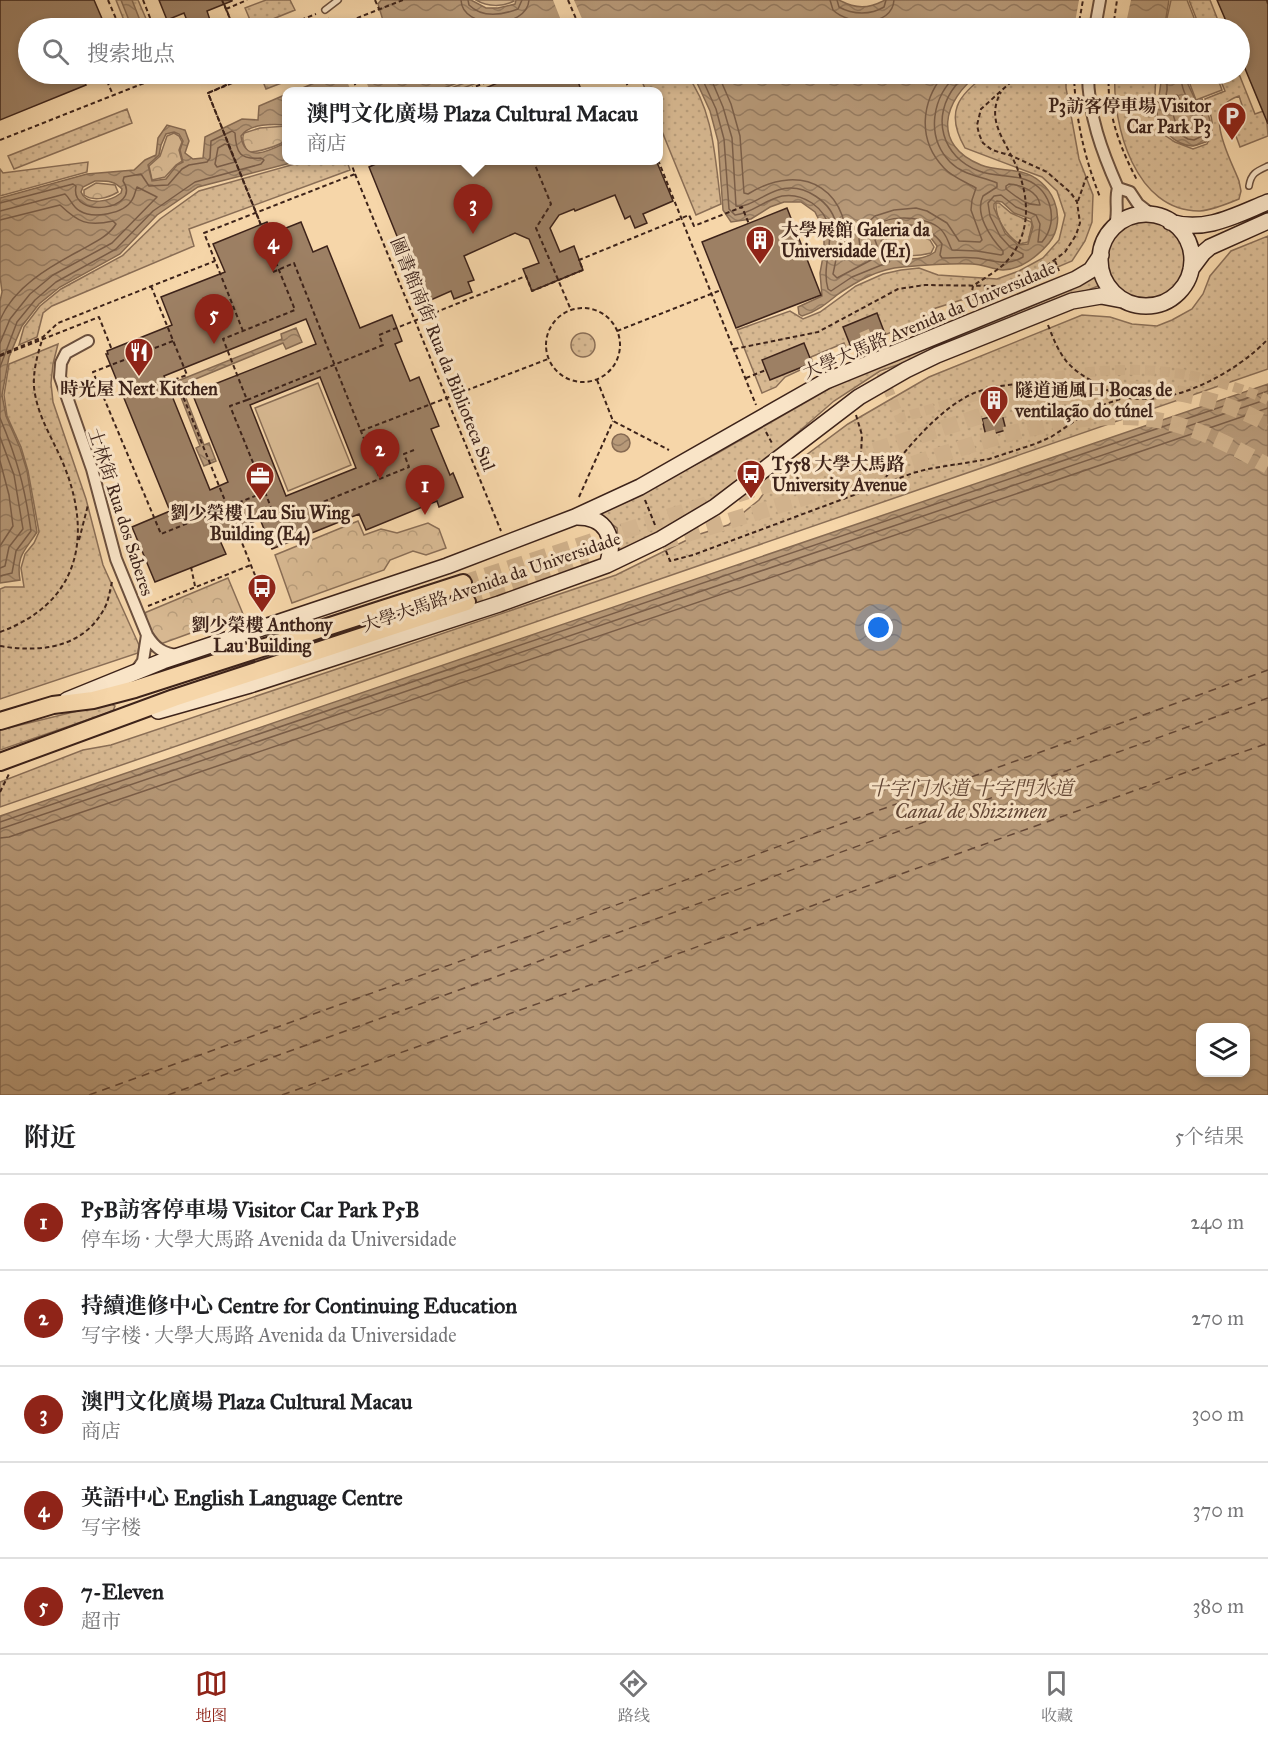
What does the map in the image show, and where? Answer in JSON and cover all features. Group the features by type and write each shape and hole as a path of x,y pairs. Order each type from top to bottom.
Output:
{"main road":[{"path":"1268,202 1204,226 1188,226 1170,222 1151,214 1126,218 1114,227 1104,245 1100,266 1104,280 1108,288 1122,300 1146,306 1158,304 1179,292 1197,259 1210,247 1268,221"},
{"path":"1170,222 1181,231 1188,243 1192,257 1191,270"},
{"name":"大學大馬路 Avenida da Universidade","path":"0,721 53,705 182,655 507,544 575,517 639,487 826,381 1076,279 1091,270 1101,255"},
{"name":"大學大馬路 Avenida da Universidade","path":"0,762 88,731 261,681 499,604 607,566 715,507 850,404 906,370 937,355 1084,298 1101,296 1122,300"},
{"path":"575,517 590,518 607,531 612,552 607,566"},
{"path":"53,705 93,700 135,689 463,583"},
{"path":"88,731 174,698 467,602"}],"street":[{"path":"1097,18 1100,0"},
{"path":"1089,84 1094,122 1117,186 1115,198 1117,214 1114,227"},
{"path":"1117,186 1130,192 1138,204 1151,214"},
{"name":"士林街 Rua dos Saberes","path":"88,341 66,353 61,363 60,377 95,482 116,558 147,635"},
{"path":"147,635 153,645 166,654 182,655"},
{"path":"134,673 143,661 147,635"}],"lane":[{"path":"325,10 338,0"},
{"path":"1249,186 1251,176 1268,166"}],"path":[{"path":"108,0 116,18"},
{"path":"143,0 150,18"},
{"path":"226,9 247,0"},
{"path":"375,0 379,9"},
{"path":"357,18 403,0"},
{"path":"568,0 576,18"},
{"path":"1080,18 1083,0"},
{"path":"1114,18 1117,0"},
{"path":"223,2 230,18"},
{"path":"223,2 230,18"},
{"path":"305,18 325,10 328,18"},
{"path":"108,84 113,95"},
{"path":"0,140 142,84"},
{"path":"229,84 208,93 261,225"},
{"path":"230,84 208,93 295,310 223,339 247,400"},
{"path":"476,86 481,84"},
{"path":"1009,84 981,109 977,125 983,143 999,153 1012,156 1047,172 1066,188 1077,202"},
{"path":"1075,84 1077,112 1086,160 1100,197"},
{"path":"1109,84 1110,111 1127,162 1137,180"},
{"path":"976,320 971,298 973,286 1011,256 1022,236 1028,210 1012,156 1001,139 995,121 997,99 1003,90"},
{"name":"圖書館南街 Rua da Biblioteca Sul","path":"352,165 507,544"},
{"path":"535,165 551,204 537,228 571,310"},
{"path":"660,165 756,405"},
{"path":"243,331 204,233 355,174"},
{"path":"734,349 818,332 898,289 925,285 998,286 1041,270 1065,252 1076,235 1080,223 1077,202 1086,178 1091,176"},
{"path":"414,450 404,454 409,467 276,521 230,406 383,345 379,336 526,276 532,291 559,280 583,270 579,260 689,215 694,226 742,207 748,224"},
{"path":"0,356 43,337 58,323 215,261"},
{"path":"1055,261 1059,271"},
{"path":"273,272 294,263 380,479"},
{"path":"151,286 187,375 176,380 267,605"},
{"path":"617,331 721,290"},
{"path":"588,308 599,311 609,318 617,331 620,339 620,352 616,364 608,374 597,380 585,383 572,381 561,375 548,359 546,342 549,330 564,312 588,308"},
{"path":"1044,313 1053,338 1067,362 1079,374 1107,390 1126,397 1151,398 1194,388 1234,368 1268,339"},
{"path":"0,356 99,317 112,350"},
{"path":"43,337 35,366 34,387 43,424 72,488 78,543"},
{"path":"173,341 93,372 161,534 265,492"},
{"path":"361,431 548,359"},
{"path":"745,378 766,370"},
{"path":"597,380 613,421 669,450"},
{"path":"881,484 894,464 914,441 954,405 976,392 1008,386 1045,384 1107,390"},
{"path":"664,547 670,561 693,555 881,484 928,469 989,459 1051,437 1094,408 1126,397"},
{"path":"850,404 857,416 862,435 859,492"},
{"path":"579,497 613,421"},
{"path":"763,427 777,451"},
{"path":"0,632 36,615 55,595 73,567 95,482"},
{"path":"641,492 658,532"},
{"path":"0,646 34,650 57,646 77,637 96,622 106,604 116,558"},
{"path":"136,610 251,565"},
{"path":"191,567 195,586"}],"green space":[{"path":"116,0 138,0 146,18 123,18"},
{"path":"266,0 290,0 295,10 275,18 249,18 245,8"},
{"path":"476,0 514,0 514,1 495,5"},
{"path":"1171,0 1187,0 1194,18 1167,18"},
{"path":"1189,0 1210,0 1217,18 1196,18"},
{"path":"264,84 279,84 266,89"},
{"path":"462,84 474,84 466,87 454,87"},
{"path":"643,84 692,84 708,119 721,204 696,215 663,134 663,87 644,87"},
{"path":"975,84 1066,84 1079,159 1093,195 1092,222 1085,241 1072,261 980,300 961,300 933,309 927,318 847,350 844,343 811,357 813,364 785,377 776,387 762,393 737,330 790,311 803,319 820,312 856,286 883,274 901,270 919,268 938,275 997,279 1019,271 1043,258 1059,240 1065,215 1057,191 1042,177 965,148 959,136 955,115 962,97"},
{"path":"1115,84 1155,84 1154,113 1163,134 1193,149 1207,144 1210,138 1212,122 1205,99 1225,91 1222,84 1243,84 1255,114 1266,110 1268,136 1240,147 1233,128 1235,119 1245,114 1239,96 1227,102 1221,111 1219,122 1225,147 1239,181 1241,191 1239,199 1200,211 1178,207 1159,197 1144,182 1132,162 1123,140"},
{"path":"1190,84 1220,84 1222,90 1196,100"},
{"path":"127,109 132,123 14,169 8,156"},
{"path":"282,126 282,143 248,152 243,142 244,133 260,128"},
{"path":"174,133 182,142 179,150 182,161 165,177 152,180 149,166 160,156 167,136"},
{"path":"88,162 87,172 0,196 0,169 3,173"},
{"path":"291,165 348,165 350,170 189,229 194,246 52,306 43,313 37,337 19,345 24,327 40,306 61,289 122,256 160,219 199,191"},
{"path":"96,183 115,185 118,192 101,198 84,195 84,190"},
{"path":"996,203 1031,222 1028,242 1020,244 1006,232 1000,221"},
{"path":"1146,221 1161,224 1173,233 1182,245 1185,260 1182,275 1173,287 1161,296 1146,299 1131,296 1119,287 1110,275 1107,260 1110,245 1119,233 1131,224"},
{"path":"916,234 930,240 934,247 931,253 899,254 884,242 894,235"},
{"path":"1268,236 1268,369 0,807 0,782 83,750 111,745 616,575 697,535 728,525 759,500 774,479 848,424 929,377 1082,315 1110,317 1132,324 1157,326 1172,320 1192,309 1203,294 1210,276 1231,251"},
{"path":"1099,274 1103,284 929,354 880,371 834,401 735,487 702,509 639,543 619,551 617,528 598,514 716,454 834,386"},
{"path":"578,333 588,333 595,340 595,350 588,357 578,357 571,350 571,340"},
{"path":"58,344 51,383 53,402 86,499 103,565 139,645 138,653 0,699 0,589 24,587 21,568 25,554 39,532 28,471 21,447 7,416 4,395 9,364"},
{"path":"318,383 351,465 288,491 255,408"},
{"path":"358,521 364,535 381,529 397,533 428,523 439,529 446,548 426,555 413,551 390,560 384,570 292,603 275,555"},
{"path":"228,578 243,614 155,646 142,614"},
{"path":"110,703 115,706 113,711 0,750 0,730"}],"water":[{"path":"121,0 132,0 139,18 128,18"},
{"path":"381,0 471,0 486,8 498,8 515,4 516,0 839,0 862,7 885,0 1169,0 1166,18 382,18 378,4"},
{"path":"312,84 455,84 447,87 305,87"},
{"path":"698,84 968,84 957,96 948,122 949,134 955,146 965,156 981,165 1021,172 1041,183 1049,191 1057,211 1055,233 1040,253 1016,268 1003,270 976,264 955,264 894,268 860,281 821,307 802,316 799,314 798,307 822,296 820,273 824,251 824,230 815,212 801,202 784,202 770,207 751,219 731,222 723,210 718,141 710,111","holes":["997,201 1002,202 1014,213 1031,219 1033,227 1028,244 1018,245 1005,233 994,208","917,231 931,238 937,246 935,252 913,259 891,253 881,241 893,234"]},
{"path":"1161,84 1188,84 1196,101 1202,99 1209,115 1211,126 1206,142 1194,146 1186,145 1168,135 1158,118"},
{"path":"282,96 282,125 262,125 250,129 241,136 243,145 253,153 282,144 283,165 198,187 157,215 120,254 60,287 39,304 22,326 9,357 2,395 6,416 27,471 37,532 20,559 20,580 0,583 0,301 2,292 0,198 87,174 134,170 145,160 156,155 158,138 167,125 185,130 189,141 185,153 193,159 203,158 205,137 242,119 258,120 259,106","holes":["174,132 179,134 183,141 180,150 183,162 177,165 166,179 152,181 148,165 159,155 166,134","95,181 106,181 119,186 122,189 121,193 106,200 94,201 88,200 81,192 83,187"]},
{"path":"296,328 302,342 286,349 283,343 181,385 204,445 209,443 216,461 204,466 196,448 200,446 175,382 282,339 281,334"},
{"name":"十字门水道 十字門水道 Canal de Shizimen","path":"1268,384 1268,1095 0,1095 0,816"},
{"path":"621,434 627,437 630,443 627,449 621,452 615,449 612,443 615,437"}],"pier":[{"path":"553,0 574,0 582,18 560,18"},
{"path":"1079,0 1131,0 1127,18 1076,18"},
{"path":"348,84 367,84 368,87 349,87"}],"building":[{"path":"0,0 94,0 102,18 18,18 18,84 86,85 0,120"},
{"path":"159,0 232,0 207,11 209,18 186,18 184,13 166,18"},
{"path":"1217,0 1268,0 1268,124 1250,81 1250,18 1225,18"},
{"path":"495,84 579,84 580,87 488,87"},
{"path":"374,165 658,165 673,201 643,214 647,223 635,228 630,216 625,219 615,195 559,215 550,228 560,252 574,246 583,270 532,291 523,269 539,263 529,239 515,233 464,256 474,280 468,282 472,292 454,299 451,291 424,303 369,167"},
{"name":"大學展館 Galeria da Universidade (E1)","path":"787,208 821,295 736,328 702,242"},
{"path":"267,222 271,234 301,222 313,252 327,246 360,328 392,315 402,341 395,344 410,381 419,377 439,426 431,429 450,475 453,473 463,497 439,507 437,501 366,530 359,514 272,549 260,519 218,536 226,554 155,582 132,527 170,511 106,354 108,354 107,351 172,325 161,297 225,272 213,244","holes":["306,319 316,344 192,393 228,482 210,490 164,376","320,377 356,468 286,496 250,405"]},
{"path":"877,313 885,334 851,347 843,327"},
{"path":"804,343 812,363 770,380 762,360"},
{"name":"隧道通風口 Bocas de ventilação do túnel","path":"1002,414 1006,430 986,436 982,419"}],"ferry route":[{"path":"89,1095 1268,670"},
{"path":"168,1095 1268,698"},
{"path":"282,1095 1268,743"}],"tunnel":[{"path":"864,331 900,418 1017,385 1096,371 1136,370 1176,373 1224,384 1268,400"},
{"path":"463,583 1027,401 1089,391 1150,390 1210,400 1239,410 1268,424"},
{"path":"661,542 991,439 1081,419 1142,418 1175,424 1223,442 1268,466"},
{"path":"467,602 590,564"}],"place":[{"name":"P3訪客停車場 Visitor Car Park P3","path":"1232,142"},
{"name":"澳門文化廣場 Plaza Cultural Macau","path":"473,234"},
{"name":"大學展館 Galeria da Universidade (E1)","path":"760,266"},
{"name":"英語中心 English Language Centre","path":"273,272"},
{"name":"7-Eleven","path":"214,344"},
{"name":"時光屋 Next Kitchen","path":"139,378"},
{"name":"隧道通風口 Bocas de ventilação do túnel","path":"994,426"},
{"name":"持續進修中心 Centre for Continuing Education","path":"380,479"},
{"name":"T558 大學大馬路 University Avenue","path":"751,500"},
{"name":"劉少榮樓 Lau Siu Wing Building (E4)","path":"260,502"},
{"name":"P5B訪客停車場 Visitor Car Park P5B","path":"425,515"},
{"name":"劉少榮樓 Anthony Lau Building","path":"262,614"}]}
